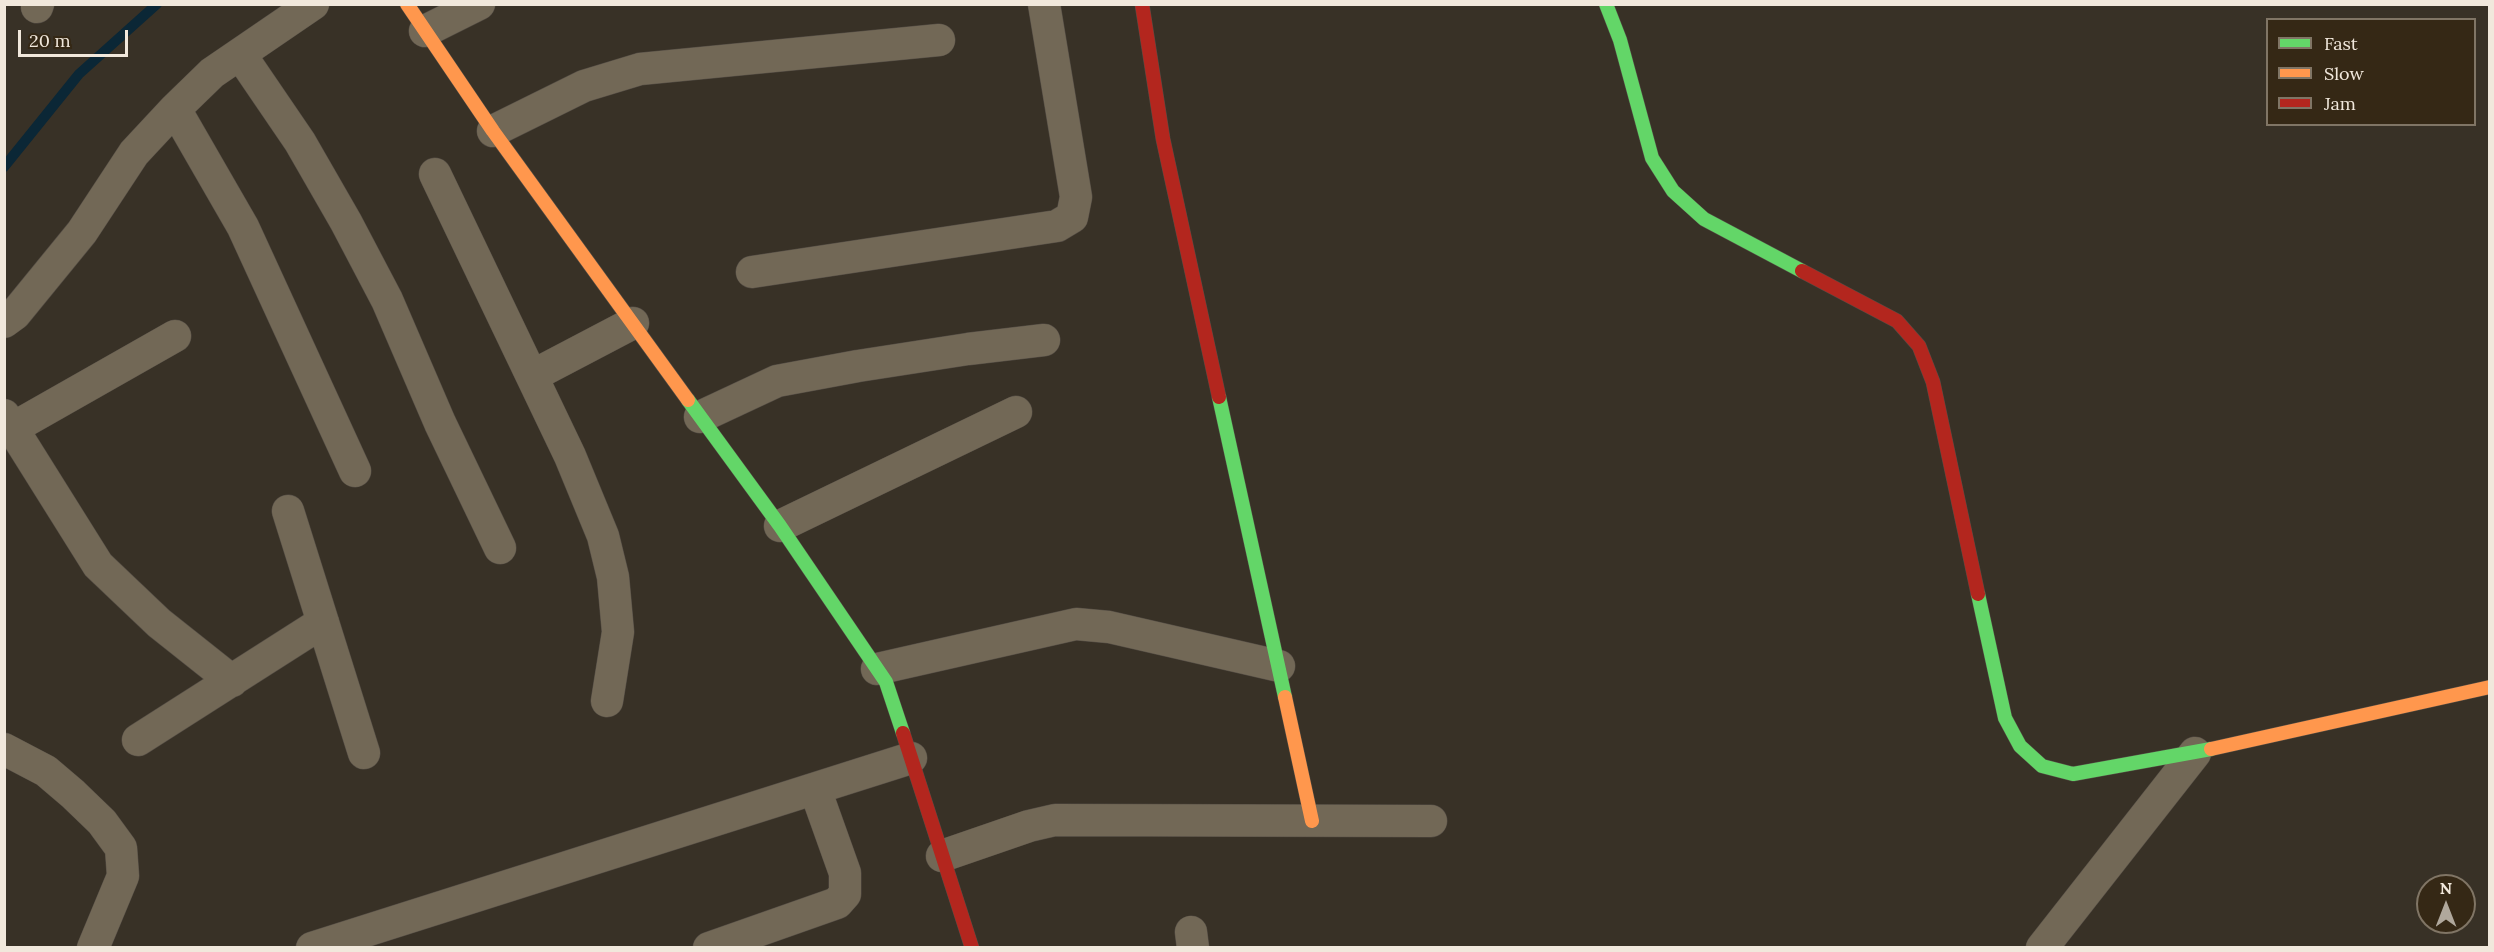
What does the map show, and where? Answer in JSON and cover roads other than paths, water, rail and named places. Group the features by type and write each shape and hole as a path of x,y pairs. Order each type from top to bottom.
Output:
{"street":[{"path":"4,322 15,314 82,232 134,153 175,109 212,73 313,4"},
{"path":"407,4 493,131 780,526 886,682 972,948"},
{"path":"425,31 478,4"},
{"path":"752,272 1057,226 1072,217 1076,197 1044,4"},
{"path":"1142,4 1163,139 1312,821"},
{"path":"1606,4 1620,40 1652,158 1673,192 1704,219 1897,321 1919,346 1933,382 2005,718 2020,746 2042,766 2073,774 2195,753 2490,687"},
{"path":"493,131 584,86 640,69 939,40"},
{"path":"240,54 300,142 346,222 387,300 440,423 500,548"},
{"path":"175,109 243,227 355,471"},
{"path":"435,174 570,456 599,526 613,577 618,632 607,701"},
{"path":"532,376 633,323"},
{"path":"175,336 9,421 98,565 159,623 232,681"},
{"path":"700,417 777,381 880,362 1044,340"},
{"path":"780,526 1016,412"},
{"path":"288,511 364,753"},
{"path":"138,740 323,622"},
{"path":"877,669 1076,624 1108,627 1279,666"},
{"path":"4,749 46,771 102,822 121,848 123,876 93,948"},
{"path":"2042,948 2195,753"},
{"path":"312,948 911,758"},
{"path":"709,948 837,903 845,894 845,873 815,789"},
{"path":"942,856 1029,826 1056,820 1431,821"}],"waterway":[{"path":"4,167 79,74 157,4"}]}
